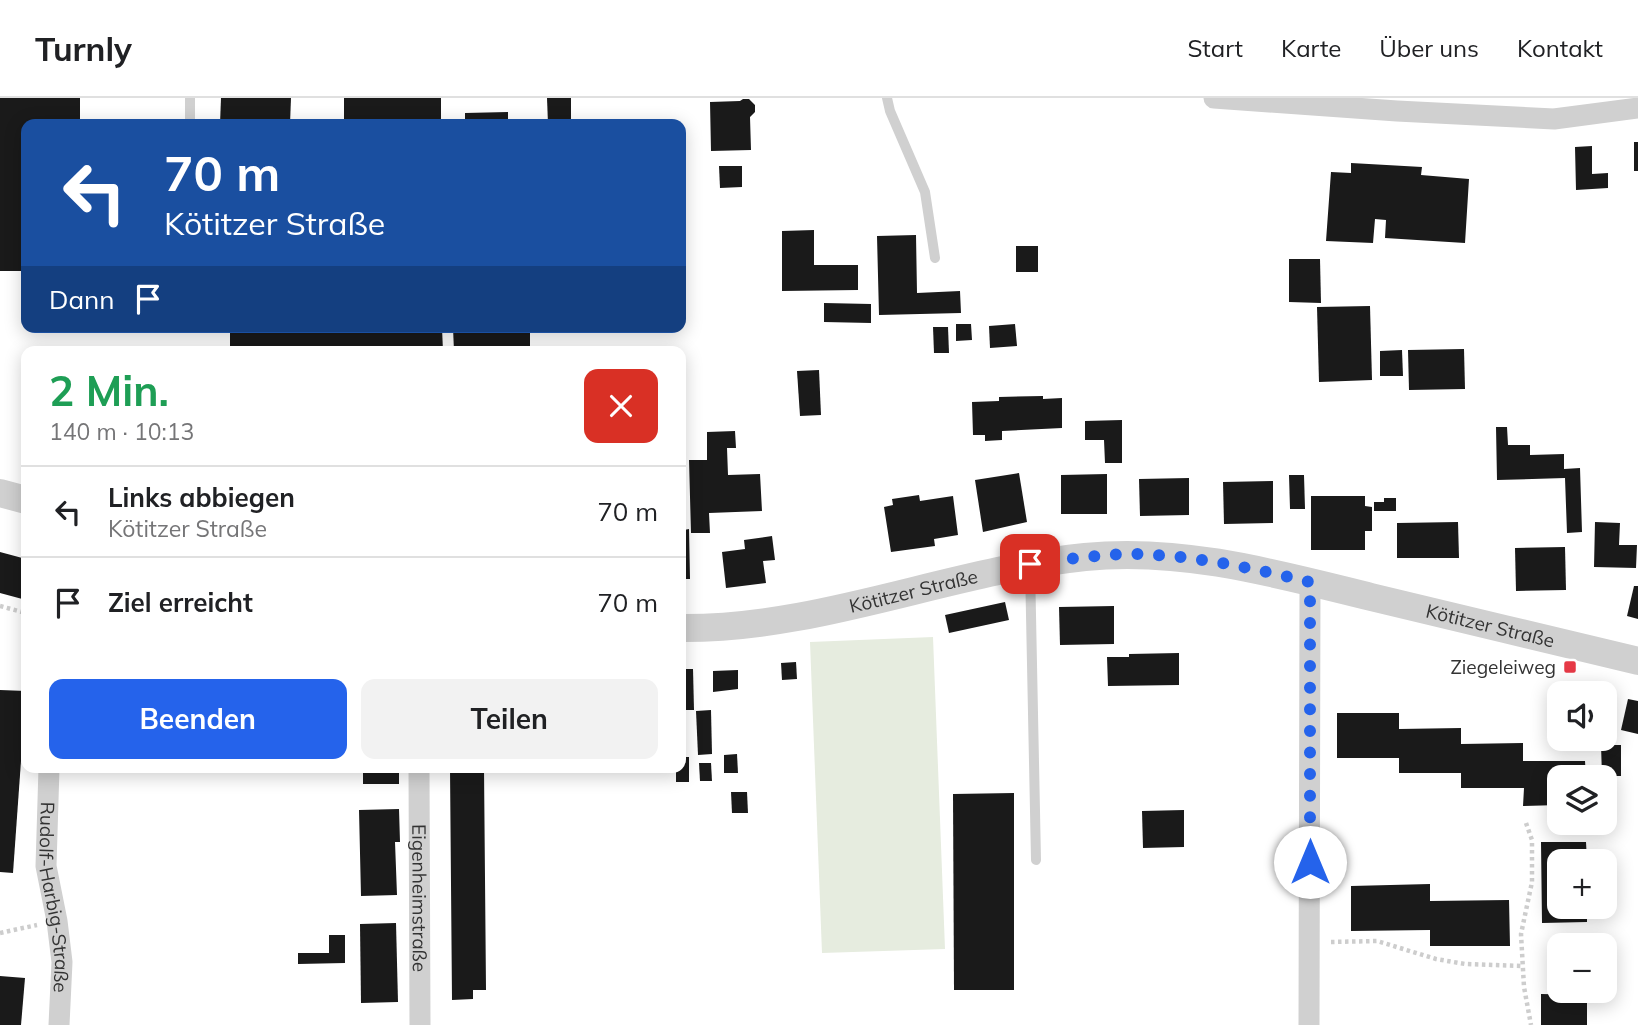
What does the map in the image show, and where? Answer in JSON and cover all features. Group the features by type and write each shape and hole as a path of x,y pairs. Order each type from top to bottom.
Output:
{"street":[{"path":"1214,98 1554,119 1638,108"},
{"path":"0,493 21,499"},
{"name":"Kötitzer Straße","path":"686,628 760,625 1030,564 1096,556 1168,556 1243,566 1638,661"},
{"path":"1309,1025 1310,582"},
{"name":"Rudolf-Harbig-Straße","path":"50,773 46,866 62,962 59,1025"},
{"name":"Eigenheimstraße","path":"419,773 421,1025"}],"lane":[{"path":"190,98 190,119"},
{"path":"887,98 925,192 935,258"},
{"path":"1030,564 1036,860"}],"path":[{"path":"0,607 21,612"},
{"path":"1526,822 1532,841 1532,882 1521,934 1531,1025"},
{"path":"0,933 57,921"},
{"path":"1309,942 1377,941 1446,961 1523,967"}],"shaded area":[{"path":"933,637 945,949 822,953 810,642"}],"building":[{"path":"0,98 80,98 80,119 21,119 21,271 0,271"},
{"path":"221,98 291,98 290,119 220,119"},
{"path":"344,98 441,98 441,119 344,119"},
{"path":"547,98 571,98 571,119 548,119"},
{"path":"749,99 755,105 755,112 750,117 751,150 711,151 710,102"},
{"path":"508,112 508,119 465,119 465,113"},
{"path":"1634,142 1638,142 1638,171 1634,171"},
{"path":"1592,146 1592,174 1608,173 1608,188 1576,190 1575,147"},
{"path":"1351,163 1422,167 1421,175 1469,179 1465,243 1385,238 1386,220 1375,219 1373,243 1326,241 1331,172 1351,173"},
{"path":"719,166 742,166 742,187 720,188"},
{"path":"814,230 814,265 858,265 858,290 782,291 782,231"},
{"path":"916,235 917,293 960,291 961,313 879,315 877,236"},
{"path":"1016,246 1038,246 1038,272 1016,272"},
{"path":"1289,259 1320,259 1321,303 1289,302"},
{"path":"824,303 871,304 871,323 824,322"},
{"path":"1370,306 1372,380 1319,382 1317,307"},
{"path":"956,324 971,324 972,340 956,341"},
{"path":"1015,324 1017,346 990,348 989,326"},
{"path":"933,327 948,327 949,353 934,353"},
{"path":"230,333 442,333 443,346 230,346"},
{"path":"453,333 530,333 530,346 454,346"},
{"path":"1464,349 1465,389 1409,390 1408,350"},
{"path":"1402,350 1403,376 1380,376 1380,351"},
{"path":"819,370 821,415 800,416 797,371"},
{"path":"1043,396 1043,399 1062,398 1062,428 1002,431 1002,440 985,441 985,435 973,435 972,402 999,401 999,397"},
{"path":"1122,420 1122,463 1105,463 1104,440 1085,440 1085,421"},
{"path":"1496,427 1507,427 1508,445 1530,445 1530,455 1564,454 1564,469 1580,468 1582,532 1567,533 1565,478 1497,480"},
{"path":"735,431 736,448 727,448 728,475 760,474 762,511 709,513 710,533 691,533 689,460 707,460 707,432"},
{"path":"1019,473 1027,522 983,532 975,480"},
{"path":"1107,474 1107,514 1061,514 1061,475"},
{"path":"1289,475 1304,475 1305,509 1290,509"},
{"path":"1189,478 1189,515 1140,516 1139,479"},
{"path":"1273,481 1273,523 1224,524 1223,482"},
{"path":"919,495 920,501 953,496 958,535 934,539 935,546 891,552 884,507 893,505 892,499"},
{"path":"1311,496 1365,496 1365,506 1372,507 1372,531 1365,531 1365,550 1311,550"},
{"path":"1384,498 1396,498 1396,511 1374,511 1374,502 1384,502"},
{"path":"1458,522 1459,558 1397,558 1397,523"},
{"path":"1595,522 1620,523 1619,545 1637,545 1636,568 1594,567"},
{"path":"689,529 690,579 686,579 686,530"},
{"path":"772,536 775,560 763,561 766,583 726,588 722,552 745,549 744,540"},
{"path":"1565,547 1566,590 1516,591 1515,548"},
{"path":"0,552 21,558 21,599 0,593"},
{"path":"1634,586 1638,586 1638,619 1627,616"},
{"path":"1005,602 1009,620 949,633 945,615"},
{"path":"1114,606 1114,644 1060,645 1059,607"},
{"path":"1179,653 1179,685 1108,686 1107,657"},
{"path":"796,662 797,679 782,680 781,663"},
{"path":"686,669 693,669 694,710 686,710"},
{"path":"738,670 738,689 713,692 713,671"},
{"path":"0,690 21,691 21,761 13,873 0,872"},
{"path":"1628,699 1638,701 1638,734 1621,730"},
{"path":"711,710 712,754 698,755 696,711"},
{"path":"1337,713 1399,713 1399,729 1461,728 1461,744 1523,743 1523,761 1585,761 1585,765 1547,765 1547,805 1523,806 1524,788 1461,788 1461,773 1399,773 1399,758 1337,758"},
{"path":"1617,745 1621,745 1621,776 1617,776 1617,765 1602,765 1601,751 1617,751"},
{"path":"737,754 738,773 724,773 724,755"},
{"path":"686,757 689,757 689,782 676,782 676,773 686,773"},
{"path":"699,763 711,763 712,781 700,781"},
{"path":"363,773 399,773 399,784 363,784"},
{"path":"450,773 484,773 486,990 473,990 473,999 452,1000"},
{"path":"731,792 747,792 748,813 732,813"},
{"path":"1014,793 1014,990 954,990 953,794"},
{"path":"399,809 400,842 395,842 397,895 361,896 359,810"},
{"path":"1184,810 1184,847 1143,848 1142,811"},
{"path":"1541,842 1586,842 1586,849 1547,849 1547,919 1587,919 1587,922 1542,923"},
{"path":"1430,884 1430,901 1509,900 1510,946 1430,946 1430,930 1351,931 1351,886"},
{"path":"396,923 398,1002 361,1003 360,924"},
{"path":"329,935 345,935 345,963 298,964 298,953 329,953"},
{"path":"0,976 25,978 21,1025 0,1025"},
{"path":"1541,994 1547,994 1547,1003 1587,1003 1587,1025 1541,1025"}],"place":[{"name":"Ziegeleiweg","path":"1570,667"}],"route":[{"path":"1030,564 1128,554 1168,556 1243,566 1310,582 1310,862"}]}
